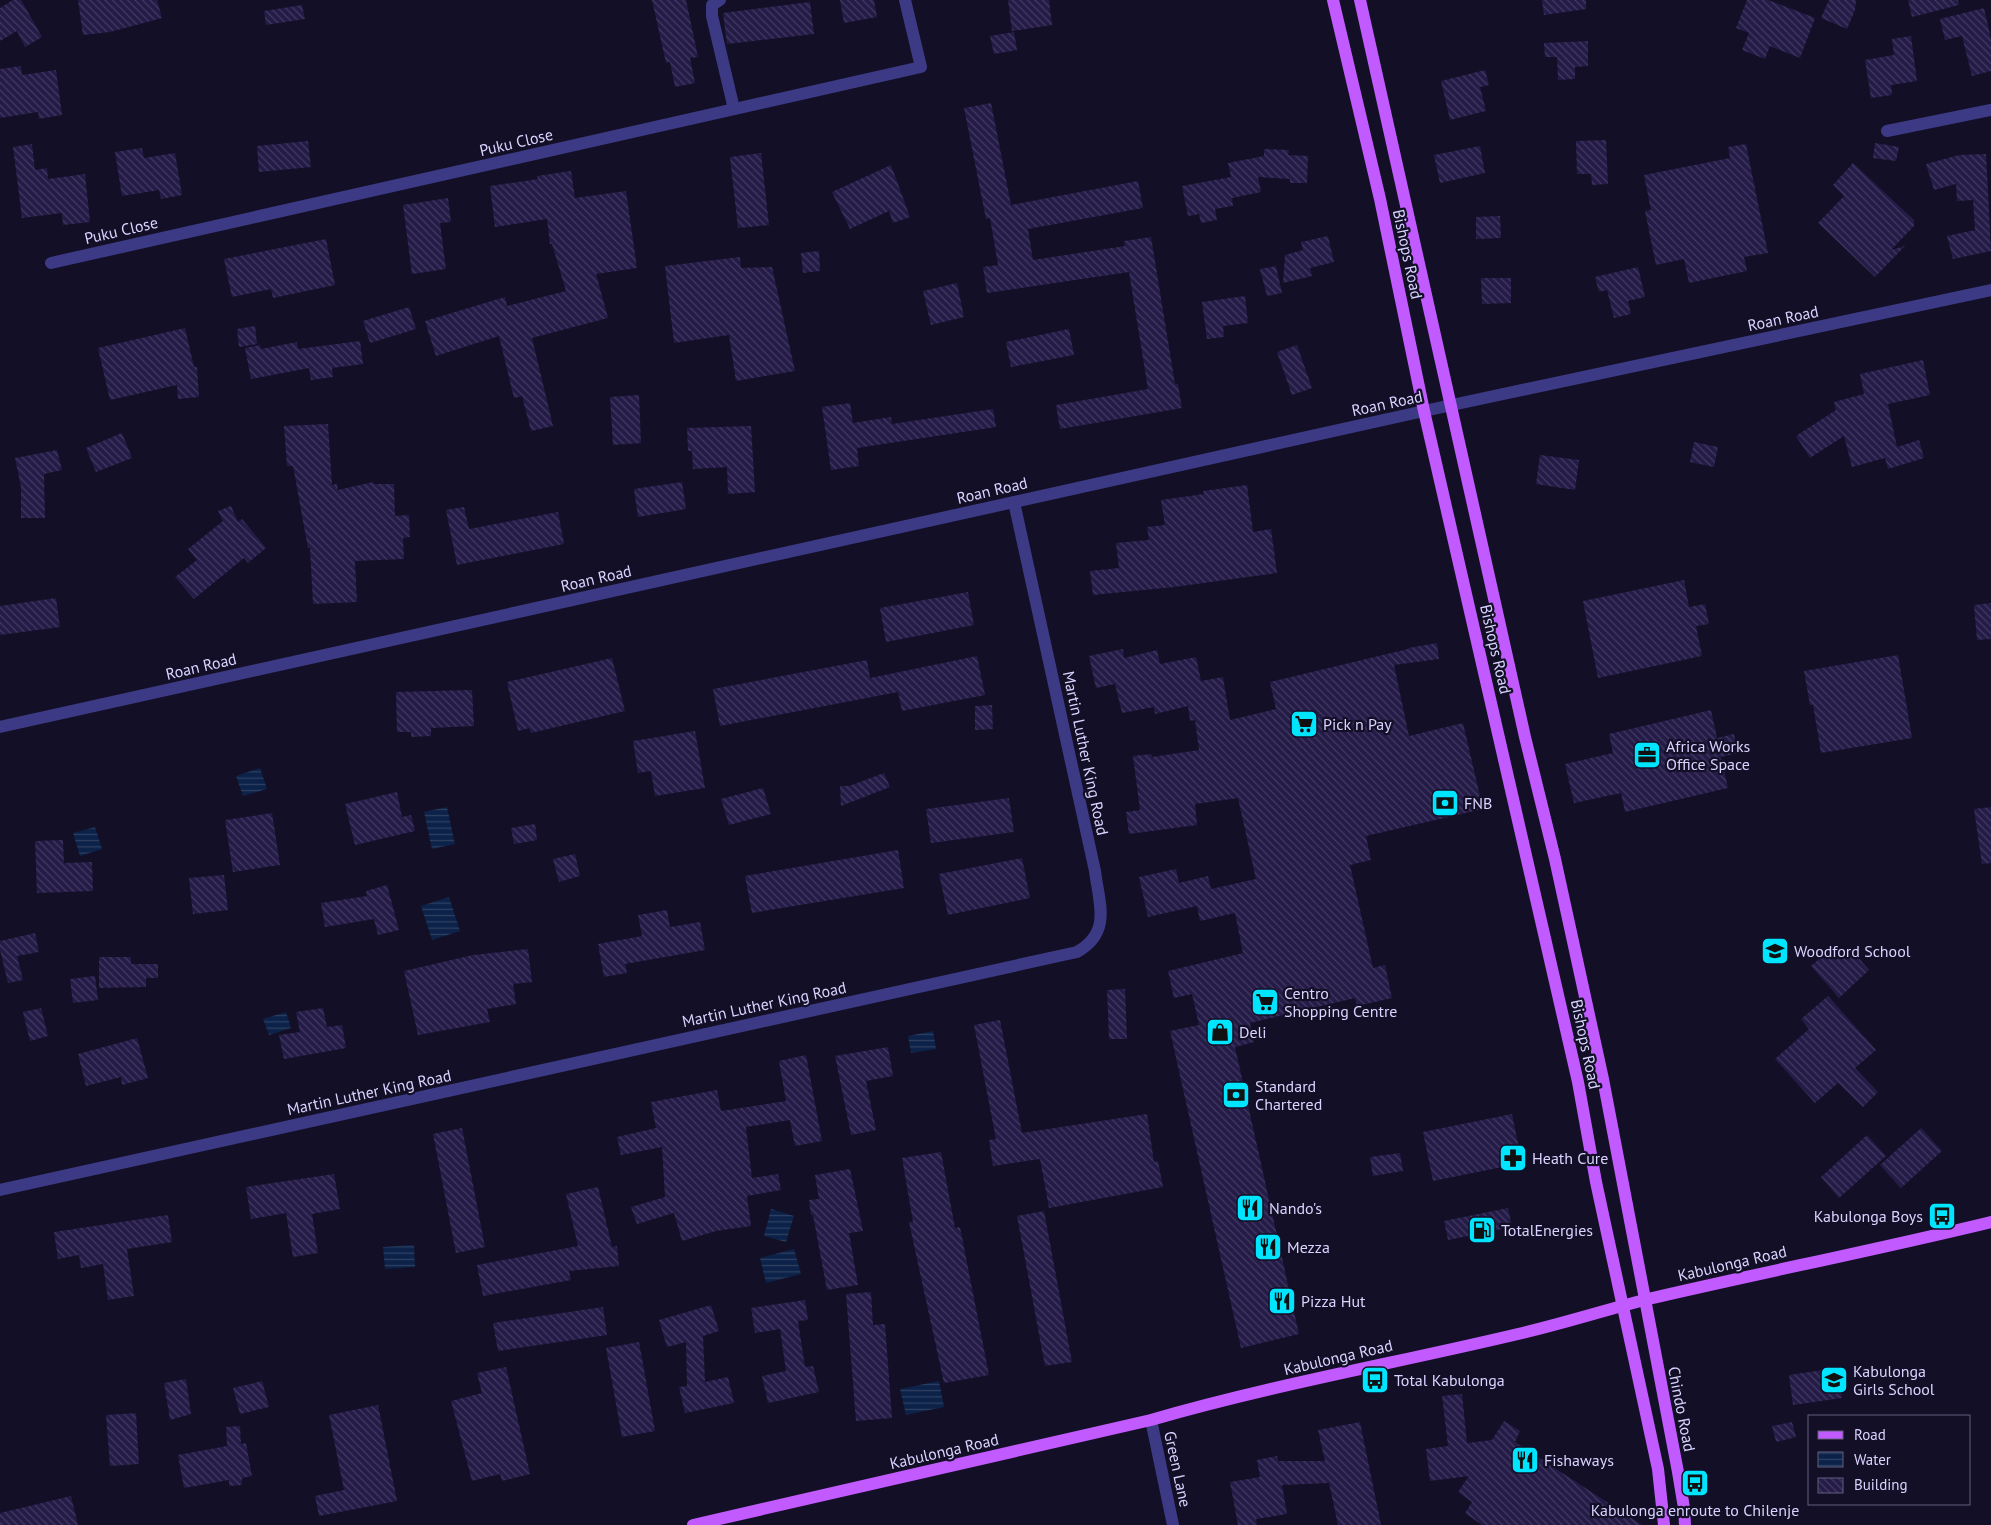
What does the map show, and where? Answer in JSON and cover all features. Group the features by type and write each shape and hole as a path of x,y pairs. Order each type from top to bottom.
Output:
{"main road":[{"name":"Bishops Road","path":"1333,0 1380,199 1424,411 1559,994 1578,1082 1596,1182 1623,1306"},
{"name":"Bishops Road","path":"1364,0 1450,406 1525,737 1555,859 1603,1079 1644,1300"},
{"name":"Kabulonga Road","path":"693,1525 1151,1420 1217,1401 1519,1334 1644,1300 1991,1222"},
{"name":"Chindo Road","path":"1644,1300 1678,1472 1685,1525"},
{"path":"1623,1306 1658,1469 1664,1525"}],"street":[{"path":"720,0 712,5 712,16 734,109"},
{"name":"Puku Close","path":"51,263 920,67 905,0"},
{"path":"1888,131 1991,110"},
{"name":"Roan Road","path":"0,727 1424,411 1991,290"},
{"name":"Martin Luther King Road","path":"0,1190 1076,952 1089,945 1097,934 1101,920 1094,871 1014,502"},
{"name":"Green Lane","path":"1151,1420 1173,1525"}],"water":[{"path":"260,768 267,789 243,796 236,776"},
{"path":"447,807 455,844 432,849 424,812"},
{"path":"95,827 102,849 80,856 73,833"},
{"path":"449,897 460,931 432,940 421,906"},
{"path":"286,1012 291,1028 269,1035 263,1019"},
{"path":"933,1031 936,1049 911,1053 908,1036"},
{"path":"771,1209 794,1216 786,1242 764,1236"},
{"path":"414,1245 415,1267 385,1269 383,1247"},
{"path":"794,1249 801,1274 766,1283 760,1258"},
{"path":"939,1381 944,1407 906,1415 900,1389"}],"building":[{"path":"13,0 21,0 42,37 25,47 17,31 0,41 0,8"},
{"path":"78,0 157,0 162,18 110,32 83,35"},
{"path":"652,0 686,0 698,57 690,58 695,83 675,87 670,62 666,63"},
{"path":"840,0 874,0 877,17 844,23"},
{"path":"1008,0 1049,0 1052,25 1012,31"},
{"path":"1542,0 1586,0 1586,9 1544,15"},
{"path":"1747,0 1768,0 1815,18 1800,58 1770,46 1765,59 1742,50 1749,33 1736,28"},
{"path":"1829,0 1856,0 1855,10 1847,29 1821,18"},
{"path":"1908,0 1958,0 1959,5 1912,17"},
{"path":"810,2 814,34 727,44 723,13"},
{"path":"302,5 305,19 266,25 264,11"},
{"path":"1984,8 1991,39 1991,71 1972,76 1962,36 1945,40 1940,19"},
{"path":"1014,32 1017,50 994,54 990,36"},
{"path":"1911,36 1917,81 1891,85 1892,95 1871,98 1865,60 1894,55 1892,39"},
{"path":"1588,41 1588,66 1575,67 1575,79 1558,80 1557,57 1545,57 1544,43"},
{"path":"21,66 22,75 56,70 62,115 39,119 38,112 0,118 0,69"},
{"path":"1485,70 1489,85 1480,87 1486,111 1450,120 1441,81"},
{"path":"991,103 1011,205 1138,181 1143,208 1028,229 1033,260 1125,246 1124,241 1151,237 1175,384 1178,384 1182,408 1060,429 1056,405 1148,389 1129,272 987,293 983,267 998,265 990,218 986,219 964,108"},
{"path":"1606,140 1608,184 1592,185 1591,174 1577,174 1576,141"},
{"path":"308,141 311,167 259,172 257,146"},
{"path":"1875,143 1899,147 1896,161 1873,158"},
{"path":"32,144 35,170 47,168 48,179 85,174 90,222 63,225 62,213 22,218 13,147"},
{"path":"1746,144 1768,253 1744,257 1747,271 1689,283 1684,259 1656,265 1645,211 1651,210 1644,175 1730,158 1728,147"},
{"path":"1480,146 1485,173 1440,183 1434,155"},
{"path":"142,148 144,158 175,153 182,195 161,199 159,190 122,196 115,152"},
{"path":"1264,149 1289,150 1288,155 1308,156 1307,183 1290,183 1290,179 1258,177 1261,192 1232,198 1233,206 1215,209 1217,220 1201,223 1199,214 1188,216 1182,186 1231,177 1228,163 1264,156"},
{"path":"761,153 769,225 738,228 730,157"},
{"path":"1986,154 1991,251 1953,259 1947,236 1975,230 1973,200 1957,201 1956,184 1934,190 1926,164 1959,155"},
{"path":"1853,163 1914,220 1914,226 1891,250 1905,246 1875,277 1818,223 1844,196 1833,185"},
{"path":"891,165 910,217 893,223 889,211 850,229 832,192"},
{"path":"571,171 575,198 626,191 637,268 596,274 608,318 532,338 553,426 531,431 522,396 514,398 499,336 436,356 425,321 505,297 507,306 566,291 552,244 550,244 547,219 495,227 490,186 538,179 537,176"},
{"path":"448,198 451,222 440,223 446,269 412,274 403,205"},
{"path":"1500,216 1501,238 1476,239 1476,217"},
{"path":"1328,236 1334,262 1310,268 1312,276 1283,283 1285,255 1303,250 1301,242"},
{"path":"326,239 335,285 273,298 271,289 232,297 224,259"},
{"path":"819,251 820,271 803,273 801,253"},
{"path":"740,257 741,268 772,267 795,371 736,381 729,335 674,343 665,266"},
{"path":"1276,266 1282,293 1267,296 1260,269"},
{"path":"1638,267 1645,297 1628,301 1631,314 1614,318 1607,290 1599,292 1595,277"},
{"path":"1481,278 1511,278 1511,303 1482,304"},
{"path":"957,283 964,317 931,325 923,291"},
{"path":"1245,296 1248,323 1223,326 1224,337 1207,339 1202,302"},
{"path":"409,307 416,329 370,343 363,321"},
{"path":"255,326 257,344 239,347 237,329"},
{"path":"185,328 194,367 197,367 199,397 178,399 177,385 110,400 98,348"},
{"path":"1069,329 1074,355 1011,367 1006,342"},
{"path":"360,341 363,364 332,368 333,377 311,380 309,368 251,379 245,348 260,345 261,349 297,342 298,349"},
{"path":"1297,345 1312,388 1292,395 1277,352"},
{"path":"1923,360 1930,395 1888,404 1897,447 1919,440 1924,458 1888,469 1885,458 1852,467 1844,436 1810,458 1796,436 1836,410 1834,402 1864,394 1860,374"},
{"path":"639,395 641,443 613,445 610,397"},
{"path":"850,403 853,423 891,417 892,424 993,409 996,427 857,448 859,466 831,470 822,407"},
{"path":"328,424 332,485 337,484 338,490 373,482 374,484 394,484 395,516 409,515 410,537 403,538 404,559 355,561 357,602 313,604 310,548 308,548 293,466 287,466 284,426"},
{"path":"751,426 755,492 728,494 727,467 693,469 692,451 688,451 687,428"},
{"path":"122,433 132,458 96,472 86,448"},
{"path":"1694,442 1718,447 1714,467 1690,462"},
{"path":"57,450 62,470 44,474 45,518 21,518 21,487 15,458"},
{"path":"1540,455 1579,460 1575,490 1536,484"},
{"path":"682,482 686,509 638,517 634,489"},
{"path":"1247,485 1253,532 1271,529 1277,573 1174,587 1093,595 1090,571 1119,568 1116,543 1149,540 1147,527 1165,525 1161,500 1204,494 1203,491"},
{"path":"231,506 238,522 242,519 266,548 248,563 244,558 194,599 175,577 197,560 188,549 223,521 218,511"},
{"path":"464,507 469,529 558,512 564,544 457,565 446,510"},
{"path":"1684,580 1689,607 1705,604 1709,624 1696,626 1702,656 1598,678 1583,601"},
{"path":"968,592 974,625 886,642 880,608"},
{"path":"56,598 60,627 0,635 0,606"},
{"path":"1991,603 1991,639 1977,640 1974,605"},
{"name":"Centro Shopping Centre","path":"1437,643 1439,659 1394,665 1409,736 1463,723 1483,809 1366,836 1371,860 1350,865 1373,968 1385,965 1392,998 1357,1006 1355,998 1250,1023 1254,1042 1235,1047 1299,1334 1241,1348 1170,1031 1199,1025 1192,994 1174,998 1168,971 1243,953 1235,913 1200,921 1197,906 1148,917 1139,877 1176,869 1179,883 1208,876 1211,889 1256,879 1238,798 1195,804 1197,825 1129,834 1126,812 1140,810 1133,756 1151,754 1152,757 1199,750 1195,720 1190,721 1188,706 1155,714 1154,707 1122,713 1115,684 1096,688 1089,656 1123,649 1124,658 1157,650 1160,664 1196,657 1201,681 1223,677 1230,720 1276,709 1270,682 1408,648"},
{"path":"1898,655 1912,738 1821,753 1813,705 1810,705 1804,671"},
{"path":"977,656 985,695 902,711 898,692 720,726 713,689 867,660 870,678"},
{"path":"612,658 625,711 531,733 529,728 518,731 507,682"},
{"path":"472,690 474,726 431,728 431,736 411,737 411,732 397,732 396,692"},
{"path":"992,705 993,729 975,730 975,706"},
{"path":"1711,710 1717,738 1734,734 1738,753 1721,757 1728,788 1625,812 1621,793 1574,803 1565,764 1613,753 1609,734"},
{"path":"695,731 705,788 655,796 651,771 638,773 633,741"},
{"path":"884,773 890,787 841,806 840,786 849,786"},
{"path":"763,788 771,814 729,825 721,799"},
{"path":"397,792 402,817 411,815 415,831 355,845 345,804"},
{"path":"1009,798 1014,832 931,843 926,809"},
{"path":"1991,807 1991,863 1982,864 1974,809"},
{"path":"272,813 280,865 233,872 225,820"},
{"path":"535,824 537,840 514,844 511,828"},
{"path":"63,840 64,863 92,862 93,891 37,893 35,841"},
{"path":"898,850 904,888 752,913 745,876"},
{"path":"575,854 580,876 559,882 553,859"},
{"path":"1022,858 1030,898 948,915 939,874"},
{"path":"224,875 228,910 193,914 189,878"},
{"path":"387,885 399,930 378,935 374,919 325,927 321,903 367,896 366,891"},
{"path":"667,910 670,927 700,922 705,950 625,964 627,973 604,977 598,944 642,936 638,915"},
{"path":"35,933 39,952 17,956 23,980 8,983 0,950 0,941"},
{"path":"1850,948 1869,970 1839,998 1811,966 1828,951 1836,960"},
{"path":"528,949 532,982 513,984 516,1004 487,1009 490,1022 418,1035 404,971 473,955"},
{"path":"99,957 131,957 131,964 158,964 158,978 146,978 146,987 99,988"},
{"path":"95,976 98,1000 73,1003 70,979"},
{"path":"1125,989 1127,1039 1109,1039 1107,990"},
{"path":"1828,996 1876,1050 1855,1068 1878,1092 1863,1107 1838,1083 1815,1103 1775,1059 1809,1029 1801,1019"},
{"path":"41,1008 48,1036 30,1041 23,1012"},
{"path":"323,1008 327,1027 342,1025 346,1048 284,1059 279,1035 300,1032 296,1012"},
{"path":"1000,1020 1022,1133 1147,1114 1154,1162 1158,1161 1163,1187 1049,1208 1040,1159 993,1166 989,1140 996,1139 974,1025"},
{"path":"137,1038 148,1078 122,1085 121,1077 86,1086 78,1054"},
{"path":"888,1047 893,1076 866,1081 876,1130 851,1135 835,1056"},
{"path":"806,1055 822,1141 795,1146 790,1120 746,1127 752,1178 778,1174 781,1190 747,1196 751,1226 716,1231 682,1241 674,1213 637,1224 631,1207 665,1197 662,1147 621,1155 617,1137 656,1128 651,1102 717,1090 721,1111 786,1101 779,1061"},
{"path":"1512,1114 1522,1163 1433,1181 1423,1132"},
{"path":"462,1128 485,1247 456,1253 433,1134"},
{"path":"1921,1128 1942,1151 1901,1188 1880,1165"},
{"path":"1867,1135 1886,1156 1839,1198 1821,1177"},
{"path":"941,1152 955,1228 960,1227 989,1375 944,1383 909,1222 913,1222 902,1158"},
{"path":"1400,1153 1403,1171 1373,1176 1370,1157"},
{"path":"850,1169 863,1231 849,1233 858,1285 827,1290 809,1200 819,1199 815,1175"},
{"path":"334,1174 340,1209 312,1214 318,1253 293,1257 286,1213 251,1219 246,1187"},
{"path":"598,1187 612,1247 617,1246 619,1266 569,1271 571,1280 483,1296 477,1265 578,1246 566,1194"},
{"path":"1508,1208 1512,1227 1448,1240 1444,1221"},
{"path":"1044,1211 1072,1362 1045,1366 1017,1216"},
{"path":"168,1215 172,1242 127,1249 134,1296 108,1300 103,1264 81,1268 79,1255 58,1259 54,1232"},
{"path":"871,1292 873,1325 885,1324 892,1418 856,1421 846,1294"},
{"path":"805,1300 808,1320 798,1321 805,1367 813,1366 819,1392 768,1403 762,1376 786,1371 780,1329 755,1333 751,1308"},
{"path":"711,1305 719,1331 703,1336 705,1382 728,1377 734,1403 685,1413 679,1387 687,1386 686,1342 667,1347 659,1320"},
{"path":"603,1307 607,1335 498,1351 493,1323"},
{"path":"639,1342 655,1431 622,1437 606,1348"},
{"path":"506,1367 530,1474 502,1481 500,1474 472,1481 451,1401 482,1393 477,1373"},
{"path":"1837,1368 1842,1398 1793,1405 1789,1375"},
{"path":"186,1379 191,1414 170,1420 164,1383"},
{"path":"262,1381 269,1407 240,1414 233,1388"},
{"path":"1462,1394 1467,1443 1492,1440 1504,1421 1520,1431 1515,1442 1642,1525 1482,1525 1465,1513 1472,1502 1458,1492 1469,1476 1430,1481 1426,1449 1448,1446 1442,1396"},
{"path":"378,1405 397,1501 319,1516 315,1496 344,1490 329,1415"},
{"path":"136,1413 139,1464 110,1466 106,1415"},
{"path":"1360,1422 1381,1525 1338,1525 1329,1483 1282,1485 1287,1514 1256,1519 1257,1525 1238,1525 1230,1482 1260,1477 1257,1460 1277,1456 1278,1461 1325,1461 1318,1430"},
{"path":"1792,1422 1796,1437 1776,1442 1772,1426"},
{"path":"240,1426 241,1444 246,1443 252,1476 242,1478 242,1485 229,1486 229,1480 184,1488 178,1455 227,1446 226,1427"},
{"path":"71,1496 78,1525 0,1525 0,1513"}],"place":[{"name":"Pick n Pay","path":"1304,724"},
{"name":"Africa Works Office Space","path":"1647,755"},
{"name":"FNB","path":"1445,803"},
{"name":"Woodford School","path":"1775,951"},
{"name":"Centro Shopping Centre","path":"1265,1002"},
{"name":"Deli","path":"1220,1032"},
{"name":"Standard Chartered","path":"1236,1095"},
{"name":"Heath Cure","path":"1513,1158"},
{"name":"Nando's","path":"1250,1208"},
{"name":"Kabulonga Boys","path":"1942,1216"},
{"name":"TotalEnergies","path":"1482,1230"},
{"name":"Mezza","path":"1268,1247"},
{"name":"Pizza Hut","path":"1282,1301"},
{"name":"Total Kabulonga","path":"1375,1380"},
{"name":"Kabulonga Girls School","path":"1834,1380"},
{"name":"Fishaways","path":"1525,1460"},
{"name":"Kabulonga enroute to Chilenje","path":"1695,1483"}]}
